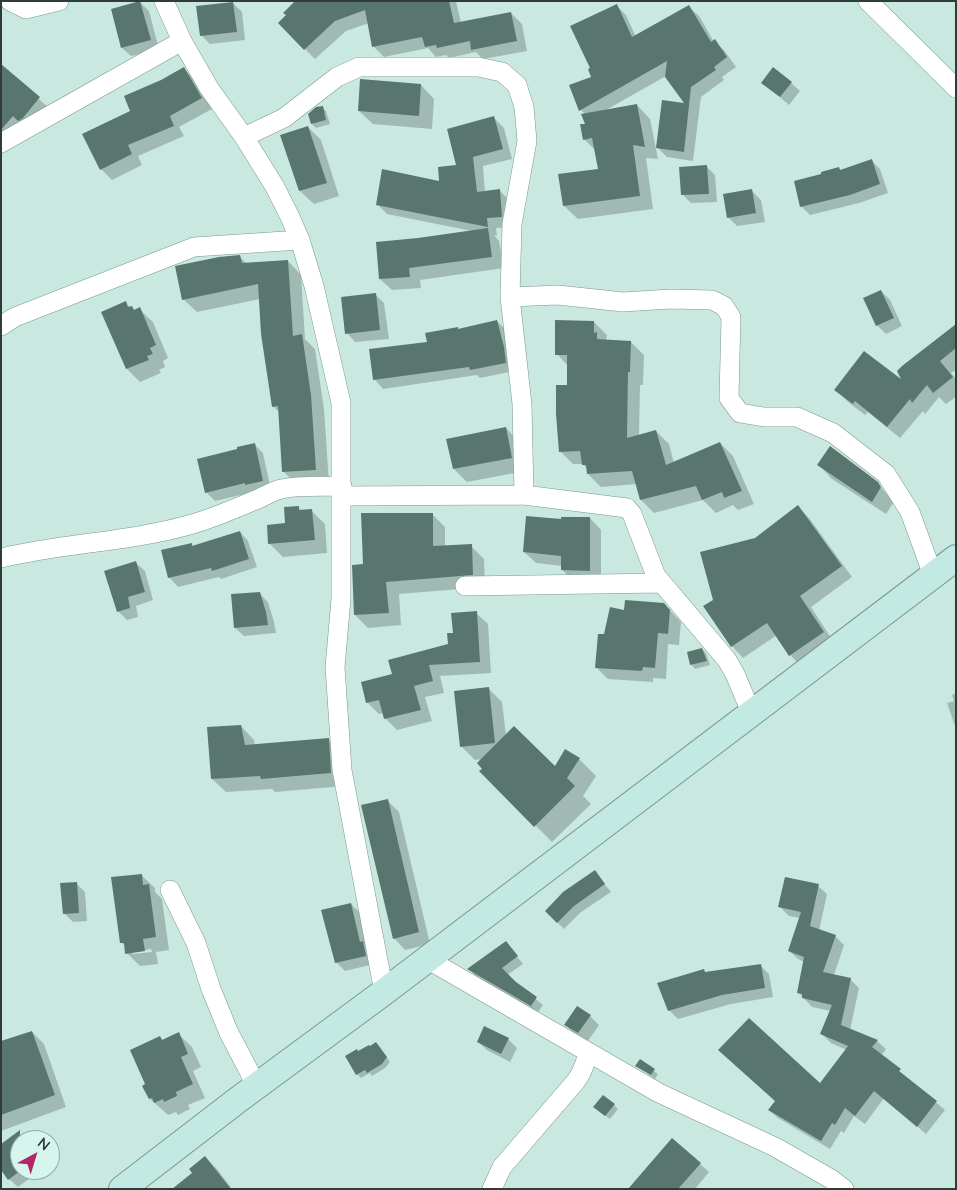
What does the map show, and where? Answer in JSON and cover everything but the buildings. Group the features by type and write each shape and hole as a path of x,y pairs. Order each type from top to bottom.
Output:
{"main road":[{"path":"122,1189 956,558"}],"street":[{"path":"10,1 26,9 60,1"},
{"path":"164,1 182,41 209,88 244,137 275,186 300,240 314,286 341,403 341,600 335,667 342,770 384,992"},
{"path":"874,4 956,88"},
{"path":"1,143 182,41"},
{"path":"244,137 284,118 337,77 359,68 478,67 502,72 518,85 524,107 527,141 512,224 510,297 522,404 524,495"},
{"path":"1,326 15,317 194,248 300,240"},
{"path":"510,297 558,295 622,302 671,299 712,300 724,306 731,317 729,398 740,413 764,417 797,416 833,433 886,474 910,512 933,575"},
{"path":"1,558 150,534 190,525 231,511 279,490 298,487 342,491 524,495 627,508 632,514 656,576 726,660 735,674 751,712"},
{"path":"465,586 662,583"},
{"path":"170,890 196,943 211,989 255,1087"},
{"path":"428,958 659,1093 775,1147 831,1179 844,1189"},
{"path":"491,1187 502,1167 576,1081 589,1053"}]}
